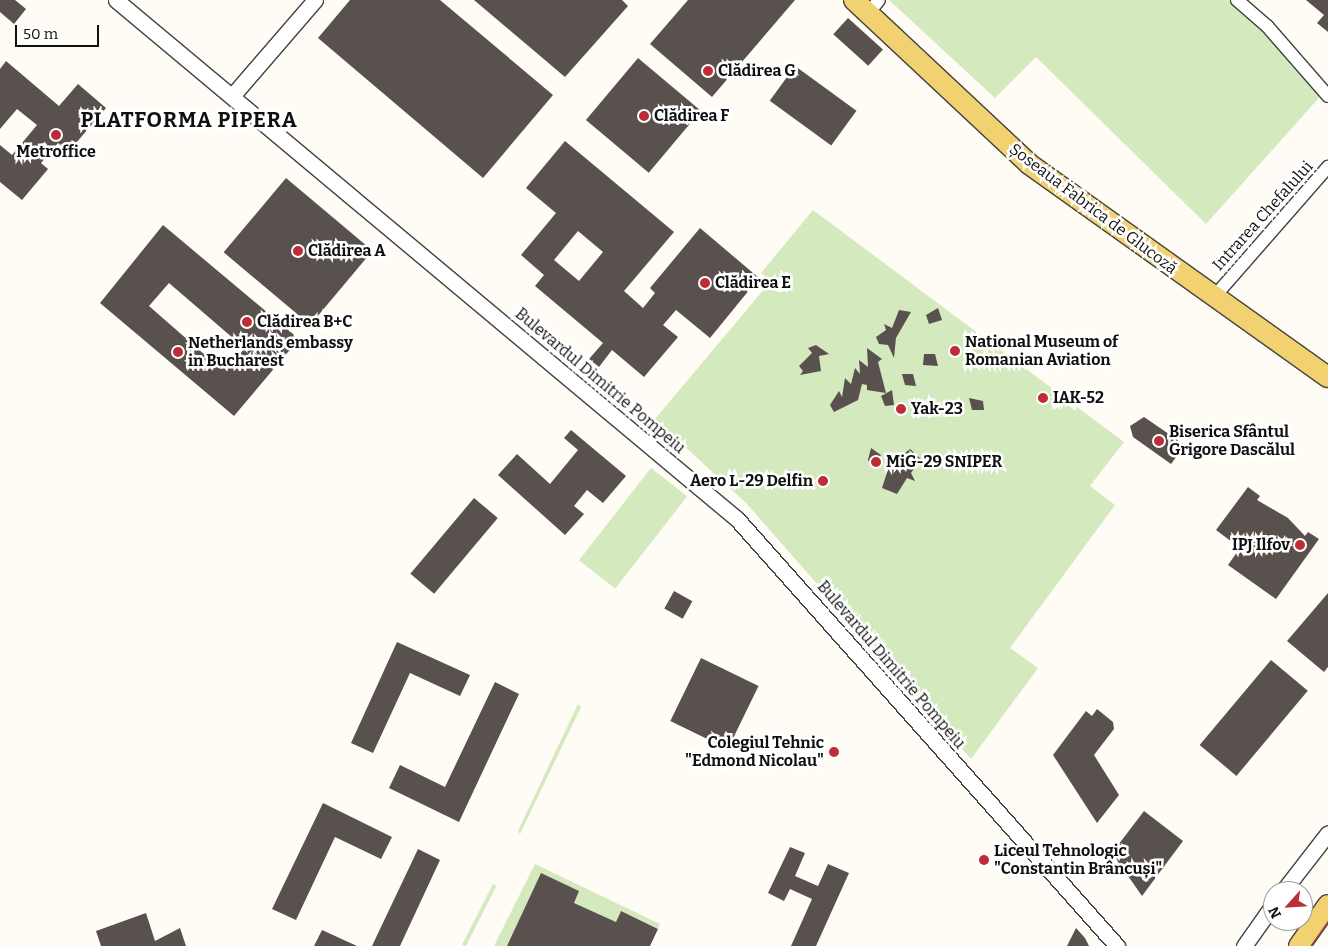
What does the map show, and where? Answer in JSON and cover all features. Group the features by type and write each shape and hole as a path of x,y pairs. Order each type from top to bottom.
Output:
{"main road":[{"name":"Șoseaua Fabrica de Glucoză","path":"854,0 1029,164 1217,292 1328,362"},
{"name":"Șoseaua Fabrica de Glucoză","path":"875,2 1025,145 1328,377"},
{"path":"1299,946 1328,905"}],"street":[{"name":"Bulevardul Dimitrie Pompeiu","path":"116,0 737,519 1117,946"},
{"path":"232,96 315,0"},
{"path":"1237,0 1268,26 1328,96"},
{"name":"Intrarea Chefalului","path":"1217,292 1328,167"},
{"path":"1291,881 1328,834"},
{"path":"1244,946 1263,919"}],"green space":[{"path":"889,0 1245,0 1326,90 1206,224 1036,57 995,98"},
{"path":"813,210 1124,442 1090,486 1115,505 1010,648 1038,668 971,759 746,503 655,419 771,281 761,273"},
{"path":"651,468 687,496 615,589 579,560"},
{"path":"578,704 581,707 520,834 518,831"},
{"path":"535,864 660,924 658,929 621,911 616,922 574,903 579,891 541,874 507,946 494,946"},
{"path":"493,884 497,886 466,946 462,945"}],"building":[{"path":"0,0 15,0 26,9 14,24 0,12"},
{"path":"350,0 440,0 553,95 483,178 318,38"},
{"path":"474,0 622,0 628,6 565,77"},
{"name":"Clădirea G","path":"688,0 795,0 712,97 650,44"},
{"path":"1306,0 1328,0 1328,32 1317,23 1324,15"},
{"path":"848,18 883,49 868,66 833,34"},
{"name":"Clădirea F","path":"638,58 701,111 649,173 586,120"},
{"name":"Metroffice","path":"6,61 59,106 78,84 106,108 76,143 72,140 65,149 58,143 41,163 48,169 22,200 0,182 0,145 12,155 37,125 17,109 0,129 0,69"},
{"path":"795,66 856,111 831,145 770,101"},
{"path":"565,141 674,232 624,291 643,308 655,293 650,288 700,228 759,278 710,338 676,310 663,325 678,337 644,377 612,350 599,367 589,359 603,343 535,286 544,275 521,255 556,213 526,188","holes":["578,231 603,252 579,281 554,260"]},
{"name":"Clădirea A","path":"286,178 373,251 310,325 224,252"},
{"name":"Clădirea B+C","path":"163,225 299,339 234,416 100,303","holes":["169,283 241,345 221,369 149,306"]},
{"path":"938,308 942,320 929,324 926,315"},
{"path":"899,310 911,312 896,338 894,358 888,345 879,344 876,337 886,330 884,324 892,328"},
{"path":"816,345 829,354 819,356 821,371 800,375 803,371 799,366 812,353 808,348"},
{"path":"867,348 882,359 878,362 886,393 867,390 867,385 862,384 858,400 834,412 830,405 839,391 842,397 845,378 851,384 855,368 860,374 859,360 868,367"},
{"path":"924,354 935,354 938,366 923,365"},
{"path":"902,374 913,374 916,386 905,385"},
{"path":"892,390 894,405 885,406 881,396"},
{"path":"969,398 983,401 984,410 972,410"},
{"name":"Biserica Sfântul Grigore Dascălul","path":"1144,417 1185,445 1171,464 1133,437 1130,426"},
{"path":"571,430 626,476 603,503 587,490 574,506 584,514 565,535 498,475 517,454 550,484 578,450 564,438"},
{"path":"871,448 881,455 873,468 868,460"},
{"path":"910,449 921,459 911,473 915,481 907,478 897,494 882,488 891,460 894,462"},
{"name":"IPJ Ilfov","path":"1248,487 1260,496 1257,500 1288,518 1305,536 1308,532 1319,539 1276,599 1228,565 1240,548 1216,530"},
{"path":"474,498 498,518 434,594 410,574"},
{"path":"674,591 692,601 683,619 664,608"},
{"path":"1328,593 1328,667 1324,672 1287,641"},
{"path":"397,642 470,675 460,696 410,673 373,753 351,743"},
{"path":"701,658 759,686 728,749 670,721"},
{"path":"1271,660 1308,691 1236,776 1200,745"},
{"path":"495,682 519,694 459,822 389,788 400,765 445,787"},
{"path":"1097,709 1113,722 1114,729 1094,755 1119,795 1097,823 1053,755 1086,711 1092,716"},
{"path":"323,803 392,837 381,859 335,837 296,920 272,909"},
{"path":"1144,811 1183,841 1142,896 1112,853"},
{"path":"790,847 805,853 795,876 818,886 828,864 849,873 816,946 791,946 812,899 790,889 784,901 768,893"},
{"path":"418,849 440,860 400,946 372,946"},
{"path":"541,873 579,891 574,903 616,922 621,911 658,929 650,946 507,946"},
{"path":"146,913 155,941 180,928 186,946 101,946 96,931"},
{"path":"1076,928 1085,938 1089,946 1067,946"},
{"path":"322,930 357,946 314,946"}],"tram line":[{"path":"1310,946 1328,920"}],"place":[{"name":"Clădirea G","path":"708,71"},
{"name":"Clădirea F","path":"644,116"},
{"name":"Metroffice","path":"56,135"},
{"name":"Clădirea A","path":"298,251"},
{"name":"Clădirea E","path":"705,283"},
{"name":"Clădirea B+C","path":"247,322"},
{"name":"National Museum of Romanian Aviation","path":"955,351"},
{"name":"Netherlands embassy in Bucharest","path":"178,352"},
{"name":"IAK-52","path":"1043,398"},
{"name":"Yak-23","path":"901,409"},
{"name":"Biserica Sfântul Grigore Dascălul","path":"1159,441"},
{"name":"MiG-29 SNIPER","path":"876,462"},
{"name":"Aero L-29 Delfin","path":"823,481"},
{"name":"IPJ Ilfov","path":"1300,545"},
{"name":"Colegiul Tehnic \"Edmond Nicolau\"","path":"834,752"},
{"name":"Liceul Tehnologic \"Constantin Brâncuși\"","path":"984,860"}],"district":[{"name":"PLATFORMA PIPERA","path":"189,120"}]}
